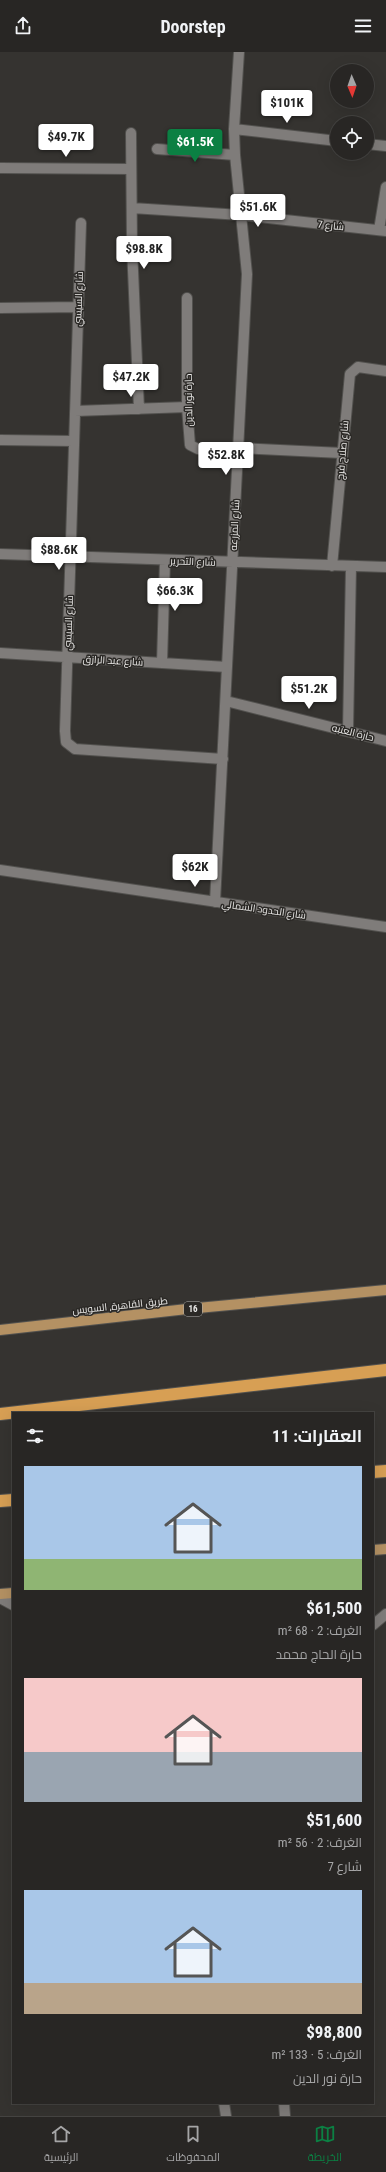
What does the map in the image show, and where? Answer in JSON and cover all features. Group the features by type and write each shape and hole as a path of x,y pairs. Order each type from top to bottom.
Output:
{"highway":[{"path":"17,1412 386,1370"},
{"path":"0,1414 12,1413"},
{"path":"0,1501 12,1500"}],"main road":[{"name":"طريق القاهرة, السويس","path":"0,1330 187,1309 386,1290"},
{"path":"374,1550 386,1549"},
{"path":"0,1594 12,1593"}],"street":[{"name":"شارع المزرعه","path":"215,902 247,274 244,233 234,155 234,129 239,52"},
{"path":"234,129 330,140"},
{"path":"131,132 139,409"},
{"path":"374,145 386,146"},
{"path":"157,149 234,155"},
{"path":"0,168 131,169"},
{"path":"383,231 386,187"},
{"name":"شارع 7","path":"132,208 241,215 383,231"},
{"name":"شارع السيسي","path":"81,223 64,731 66,742 70,747 75,749 223,759"},
{"name":"حارة نور الدين","path":"187,298 188,442 193,448 238,448 342,453"},
{"path":"0,308 78,307"},
{"name":"شارع صلاح فرج","path":"332,566 350,374 358,368 386,371"},
{"path":"75,411 187,407"},
{"path":"0,440 74,441"},
{"name":"شارع التحرير","path":"0,554 386,568"},
{"path":"162,663 165,560"},
{"path":"348,731 351,566"},
{"name":"شارع عبد الرازق","path":"0,653 227,667"},
{"name":"حارة العتبه","path":"226,702 386,741"},
{"name":"شارع الحدود الشمالي","path":"0,870 386,927"},
{"path":"0,1598 12,1604"},
{"path":"374,1625 386,1614"},
{"path":"224,2104 226,2116"},
{"path":"284,2104 286,2116"}]}
